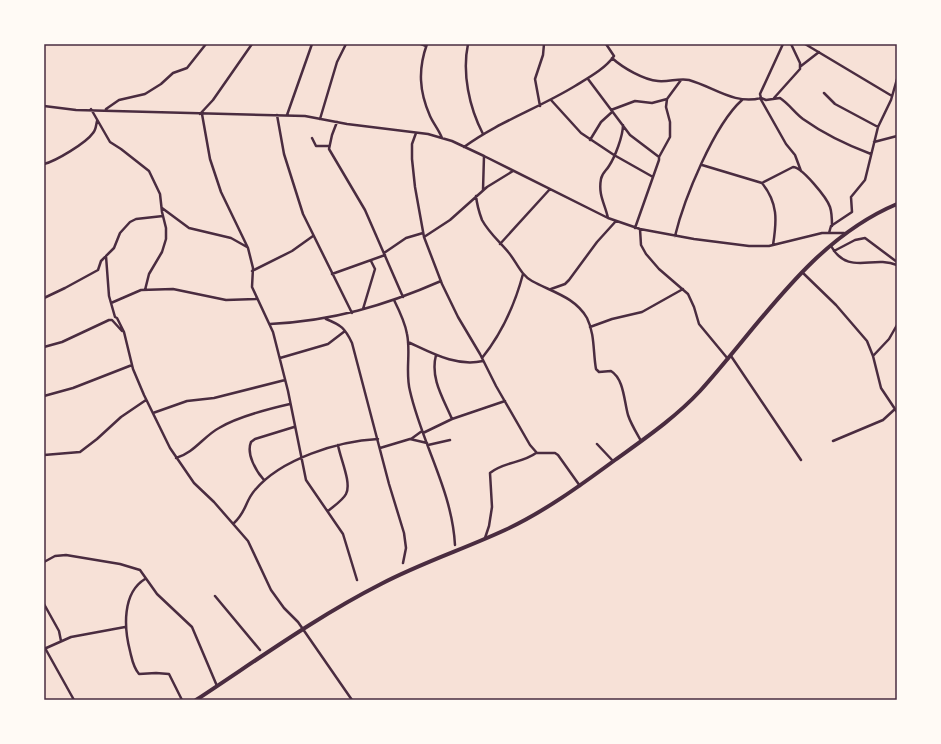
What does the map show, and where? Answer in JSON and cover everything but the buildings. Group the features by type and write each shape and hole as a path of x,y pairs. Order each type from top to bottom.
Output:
{"main road":[{"path":"196,700 302,629 399,574 506,530 580,486 665,423 698,394 803,273 844,233 897,204"}],"street":[{"path":"105,110 119,100 149,91 173,73 187,68 206,44"},
{"path":"201,114 213,100 252,44"},
{"path":"287,115 312,44"},
{"path":"320,118 337,62 346,44"},
{"path":"421,44 427,45 420,63 420,76 430,115 442,138"},
{"path":"468,44 465,71 473,108 483,134"},
{"path":"540,106 535,79 543,55 544,44"},
{"path":"464,147 483,134 540,106 588,79 612,58 614,54 606,44"},
{"path":"783,44 760,94 760,98 786,144 795,154 802,171 828,203 831,213 832,226 829,233"},
{"path":"791,44 797,53 801,66"},
{"path":"804,44 892,96"},
{"path":"774,98 801,66 819,52"},
{"path":"612,58 624,68 653,80 681,80 700,84 726,96 742,100 760,98 766,100 774,98 781,99 804,120 839,140 871,154"},
{"path":"588,79 611,111 638,142 659,157"},
{"path":"832,226 852,212 851,197 865,180 878,127 892,96 897,79"},
{"path":"635,228 659,157 670,137 670,122 666,107 667,99 681,80"},
{"path":"824,93 835,104 878,127"},
{"path":"590,140 601,122 611,111 635,101 652,103 667,99"},
{"path":"551,100 576,128 590,140 653,177"},
{"path":"675,236 686,199 702,165 728,116 742,100"},
{"path":"44,106 201,114 287,115 320,118 337,122 416,133 442,138 464,147 608,218 635,228 675,236 749,246 774,245 829,233 844,233"},
{"path":"91,109 110,142 137,161 153,176 160,194 166,228 166,239 162,252 149,274 146,290"},
{"path":"201,114 210,159 221,192 248,248 252,260 252,287 270,324 280,358 306,480 343,534 357,580"},
{"path":"277,115 284,154 302,214 352,313"},
{"path":"44,164 61,157 90,136 94,131 97,121"},
{"path":"337,122 329,146 331,155 362,205 403,297"},
{"path":"608,218 601,201 601,177 610,165 623,133 623,125"},
{"path":"416,133 412,144 412,159 424,237 441,281 458,317 527,442 537,452"},
{"path":"874,142 897,136"},
{"path":"312,138 316,146 329,146"},
{"path":"483,190 484,156"},
{"path":"702,165 762,183 774,201 776,208 777,221 774,245"},
{"path":"762,183 793,167 796,167 802,171"},
{"path":"424,237 450,220 483,190 513,171"},
{"path":"500,244 550,190"},
{"path":"476,196 482,220 488,230 523,274 532,281 551,289 570,300 587,318 590,328 596,370 598,372 611,371 616,376 624,395 632,425 641,441"},
{"path":"162,208 189,228 231,238 248,248"},
{"path":"44,298 93,274 100,268 101,261 114,248 120,233 133,220 163,216"},
{"path":"551,289 560,287 569,280 597,242 616,221"},
{"path":"640,229 641,245 646,254 659,269 688,294 694,307 698,324 730,357 801,460"},
{"path":"332,274 345,268 371,261 385,254 406,238 423,233"},
{"path":"252,271 292,251 313,236"},
{"path":"834,251 856,240 865,238 897,264"},
{"path":"831,245 834,251 842,259 858,264 881,261 897,264"},
{"path":"106,256 106,269 111,303 115,317 117,318 124,332 132,366 146,400 176,458 194,483 234,524 248,541 271,590 302,629 352,700"},
{"path":"363,309 375,269 371,261"},
{"path":"803,273 836,305 867,341 874,356 878,381 896,411 883,420 833,441"},
{"path":"408,342 436,355 465,364 483,360 516,300 523,274"},
{"path":"270,324 326,319 352,313 403,297 441,281"},
{"path":"111,303 120,300 138,290 174,289 226,300 257,298"},
{"path":"590,328 612,319 642,312 683,289"},
{"path":"394,300 405,326 408,342 409,389 427,444 449,503 454,526 455,546"},
{"path":"326,319 338,323 345,330 352,343 404,533 406,548 404,563"},
{"path":"44,347 62,342 109,320 112,320 124,332"},
{"path":"874,356 890,338 897,325"},
{"path":"280,358 328,344 345,330"},
{"path":"436,355 434,363 435,377 452,419"},
{"path":"44,396 73,388 132,366"},
{"path":"152,413 187,401 214,398 285,380"},
{"path":"44,455 80,452 121,417 146,400"},
{"path":"380,448 410,439 452,419 505,401"},
{"path":"176,458 183,456 210,434 229,422 290,404"},
{"path":"264,480 253,465 250,452 251,442 255,439 294,427"},
{"path":"234,524 245,511 252,494 264,480 281,468 312,454 338,445 378,439"},
{"path":"410,439 427,444 450,440"},
{"path":"597,444 614,461"},
{"path":"328,511 346,495 348,490 338,445"},
{"path":"485,538 489,526 492,507 490,473 500,468 523,461 537,452 555,453 580,486"},
{"path":"44,562 55,556 79,557 131,566 140,570 145,579 160,597 192,627 217,686"},
{"path":"145,579 133,591 126,614 125,627 132,660 136,671 142,674 156,672 169,674 182,700"},
{"path":"215,596 260,650"},
{"path":"44,604 59,631 61,641"},
{"path":"74,700 45,648 73,636 125,627"}]}
